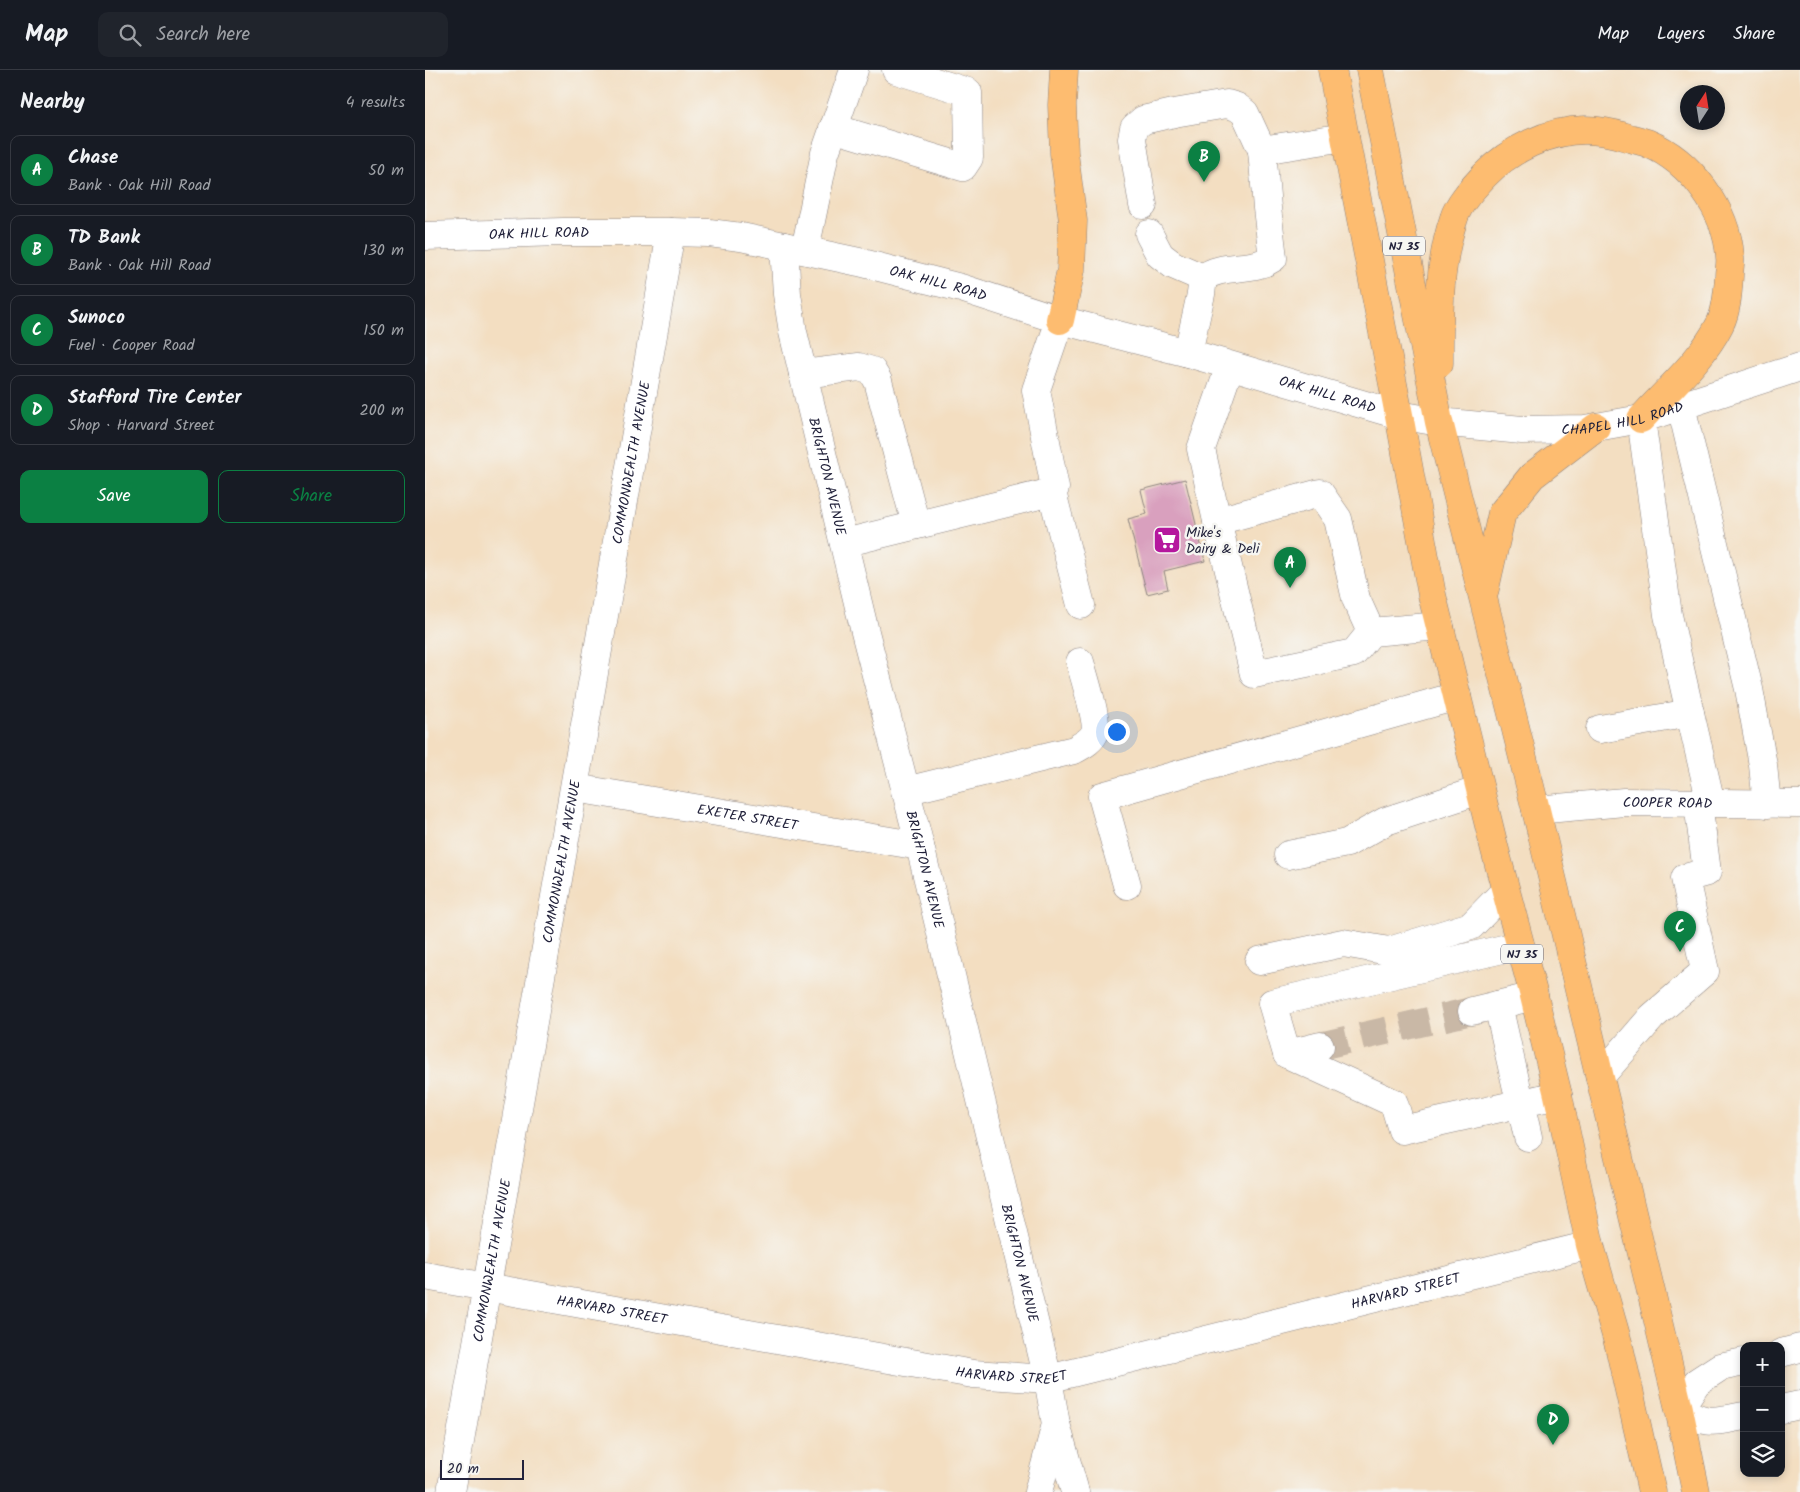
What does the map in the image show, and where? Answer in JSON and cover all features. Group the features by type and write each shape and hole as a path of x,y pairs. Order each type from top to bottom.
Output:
{"highway":[{"path":"1059,320 1071,270 1073,221 1064,154 1062,105 1064,70"},
{"name":"NJ 35","path":"1331,70 1399,415 1432,595 1505,891 1545,1040 1590,1245 1619,1346 1651,1492"},
{"name":"NJ 35","path":"1369,70 1439,422 1536,810 1679,1409 1696,1492"},
{"path":"1439,422 1440,290 1445,255 1454,216 1471,190 1495,165 1518,148 1553,135 1585,130 1610,133 1648,144 1669,155 1690,171 1709,196 1727,238 1730,257 1728,292 1721,322 1702,353 1641,419"},
{"path":"1483,599 1503,513 1532,476 1596,427"}],"street":[{"name":"BRIGHTON AVENUE","path":"854,70 794,248 787,294 793,332 843,543 920,846 1048,1379 1056,1424 1075,1492"},
{"path":"833,128 963,168 969,158 968,92 896,70"},
{"path":"1143,205 1132,139 1134,128 1143,120 1227,104 1237,107 1245,113 1262,150 1273,258 1259,264 1210,272 1203,278 1188,353"},
{"path":"1262,150 1345,137"},
{"name":"OAK HILL ROAD","path":"425,236 563,232 671,232 733,236 859,262 961,288 1059,320 1188,353 1399,415 1439,422"},
{"name":"COMMONWEALTH AVENUE","path":"451,1492 671,232"},
{"path":"1149,234 1160,255 1173,265 1203,278"},
{"path":"1059,320 1036,390 1055,488 1052,492 1081,605"},
{"path":"1230,366 1201,449 1254,674 1354,653 1371,632 1440,626"},
{"path":"803,374 859,367 872,371 878,381 916,525"},
{"name":"CHAPEL HILL ROAD","path":"1439,422 1522,430 1585,429 1641,419 1800,367"},
{"path":"1681,406 1749,689 1763,765 1767,804"},
{"path":"1600,1077 1652,1017 1705,971 1685,878 1707,872 1704,803 1690,713 1668,614 1641,419"},
{"path":"843,543 1052,492"},
{"path":"1217,521 1320,493 1338,519 1356,599 1371,632"},
{"path":"905,791 1074,750 1088,742 1095,732 1094,719 1081,662"},
{"path":"1127,884 1102,796 1457,696"},
{"path":"1600,729 1690,713"},
{"name":"EXETER STREET","path":"575,788 920,846"},
{"path":"1288,855 1347,843 1386,821 1480,790"},
{"name":"COOPER ROAD","path":"1536,810 1624,802 1800,804"},
{"path":"1259,961 1343,943 1389,951 1471,926 1505,891"},
{"path":"1520,945 1272,1003 1287,1054 1394,1103 1402,1130 1558,1095"},
{"path":"1528,1137 1508,1049 1485,1008 1534,996"},
{"path":"1508,1049 1545,1040"},
{"path":"1287,1054 1320,1046"},
{"name":"HARVARD STREET","path":"425,1276 973,1374 1048,1379 1590,1245"},
{"path":"1785,1352 1800,1348"},
{"path":"1740,1363 1720,1367 1697,1382 1679,1409 1697,1419 1715,1422 1740,1417"},
{"path":"1785,1408 1800,1405"},
{"path":"1038,1492 1056,1424"}],"building":[{"name":"Mike's Dairy & Deli","path":"1185,479 1205,561 1164,571 1168,589 1147,594 1128,519 1147,514 1141,490"}],"tunnel":[{"path":"1320,1046 1472,1011"}],"place":[{"name":"TD Bank","path":"1204,182"},
{"name":"Mike's Dairy & Deli","path":"1167,540"},
{"name":"Chase","path":"1290,588"},
{"name":"Sunoco","path":"1680,952"},
{"name":"Stafford Tire Center","path":"1553,1445"}]}
